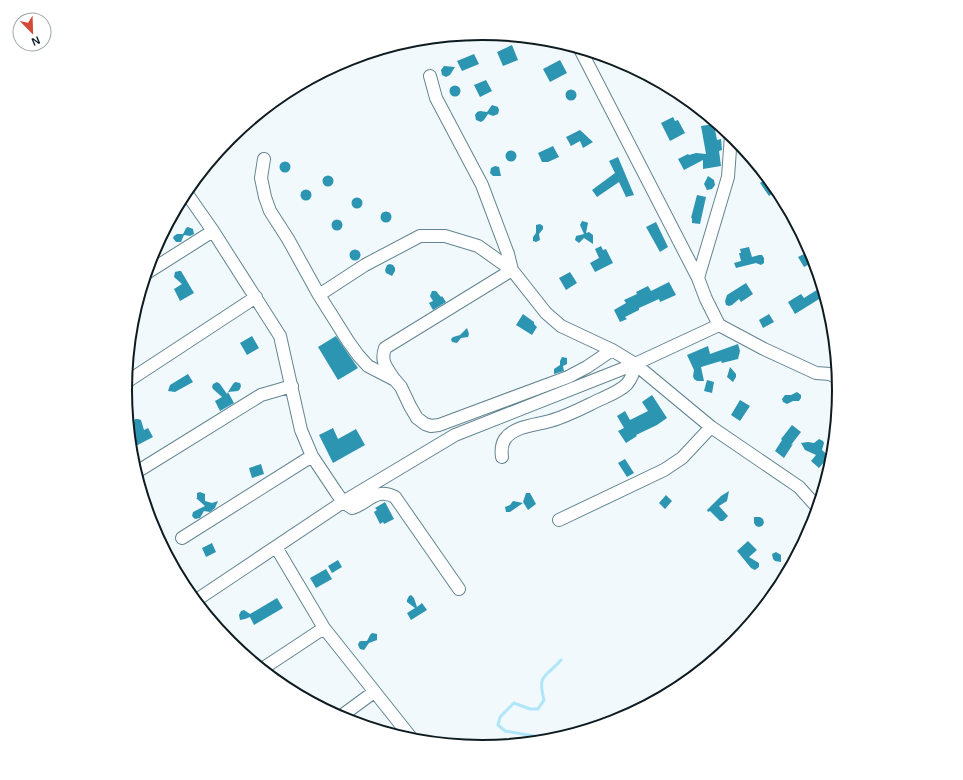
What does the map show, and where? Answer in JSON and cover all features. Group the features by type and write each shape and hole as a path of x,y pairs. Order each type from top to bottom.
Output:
{"street":[{"path":"583,56 698,278 706,299 719,325 764,349 816,373 831,375"},
{"path":"430,76 436,98 482,185 508,254 512,270"},
{"path":"698,278 728,177 730,144"},
{"path":"264,159 260,178 267,204 318,295 358,355 368,366 395,380"},
{"path":"189,197 213,230 280,336 301,430 312,456 343,502 352,508 380,494 387,493 395,497 458,589"},
{"path":"153,269 213,230"},
{"path":"318,295 365,265 420,236 445,236 478,246 512,270 546,313 561,326 612,350 635,364 711,427 799,487 813,503"},
{"path":"512,270 385,348 382,356 384,364 401,387 417,418 425,424 431,426 439,425 568,377 587,367 612,350"},
{"path":"132,378 256,297"},
{"path":"201,599 343,502 455,435 635,364 719,325"},
{"path":"502,457 501,448 505,439 510,434 519,429 573,413 616,392 627,384 633,375 635,364"},
{"path":"141,470 261,395 292,386"},
{"path":"559,520 664,470 682,458 711,427"},
{"path":"182,538 312,456"},
{"path":"276,547 324,628 406,731"},
{"path":"266,666 324,628"},
{"path":"346,712 374,692"}],"building":[{"path":"512,45 518,60 503,66 497,52"},
{"path":"474,54 479,64 462,71 457,61"},
{"path":"560,60 567,73 550,82 543,69"},
{"path":"444,66 455,67 450,75 446,77 442,75 441,70"},
{"path":"486,80 492,91 480,97 474,85"},
{"path":"453,86 457,86 459,87 459,95 453,96 450,93 450,89"},
{"path":"569,90 573,90 575,91 575,99 569,100 566,97 566,93"},
{"path":"492,105 498,107 498,114 493,116 488,114 481,122 476,120 475,115 477,112 487,112"},
{"path":"673,117 675,121 678,120 685,133 670,141 661,123"},
{"path":"709,125 715,130 717,140 721,139 722,150 719,151 721,166 703,169 703,160 684,170 678,159 688,154 706,154 701,126"},
{"path":"580,130 593,142 583,148 580,141 571,146 566,137"},
{"path":"553,146 559,157 548,162 542,162 538,153"},
{"path":"509,151 513,151 515,152 515,160 509,161 506,158 506,154"},
{"path":"618,157 634,195 626,197 619,182 597,197 592,190 615,173 609,161"},
{"path":"283,162 287,162 289,163 289,171 283,172 280,169 280,165"},
{"path":"495,166 499,167 501,176 493,176 490,173 491,168"},
{"path":"326,176 330,176 332,177 332,185 326,186 323,183 323,179"},
{"path":"708,176 714,180 715,185 712,189 707,190 704,184"},
{"path":"762,181 772,194 769,196 760,183"},
{"path":"304,190 308,190 310,191 310,199 304,200 301,197 301,193"},
{"path":"697,195 706,197 700,224 692,223 691,218"},
{"path":"355,198 359,198 361,199 361,207 355,208 352,205 352,201"},
{"path":"384,212 388,212 390,213 390,221 384,222 381,219 381,215"},
{"path":"335,220 339,220 341,221 341,229 335,230 332,227 332,223"},
{"path":"582,221 588,223 586,233 589,232 593,235 593,244 584,238 579,243 575,240 576,236 584,234 580,225"},
{"path":"656,222 668,247 660,252 646,227"},
{"path":"540,224 543,226 543,229 539,234 540,240 536,242 533,241 533,237 536,233 536,225"},
{"path":"188,227 193,229 194,234 190,236 184,235 181,242 176,242 173,238 174,236 177,234 183,234"},
{"path":"601,246 603,250 606,249 613,263 595,272 590,263 599,258 595,249"},
{"path":"749,247 752,257 762,255 764,258 764,263 761,265 756,263 736,268 734,263 741,261 739,253 741,253 740,249"},
{"path":"353,250 357,250 359,251 359,259 353,260 350,257 350,253"},
{"path":"804,254 808,265 804,267 798,257"},
{"path":"390,264 395,268 392,276 386,273 385,270 387,265"},
{"path":"181,271 194,293 180,301 174,289 182,284 174,277 175,272"},
{"path":"570,272 577,283 566,290 559,278"},
{"path":"669,282 676,295 660,302 659,299 639,308 639,310 625,317 627,319 620,322 614,310 626,303 624,300 637,294 636,292 648,286 651,291"},
{"path":"746,283 753,294 741,302 739,299 732,305 726,305 725,301 727,295"},
{"path":"817,290 820,299 795,314 788,302 801,294 804,298"},
{"path":"432,291 436,291 446,302 433,310 429,303 433,301 430,296"},
{"path":"523,314 534,322 537,327 532,335 516,325"},
{"path":"769,314 774,322 763,328 759,320"},
{"path":"467,328 469,334 468,337 461,338 457,343 452,342 451,339 453,337 460,335"},
{"path":"252,336 259,348 247,355 240,343"},
{"path":"336,336 358,368 338,380 318,347"},
{"path":"738,344 740,351 738,359 722,363 721,361 701,367 704,381 697,381 694,379 694,370 687,355 708,346 710,354"},
{"path":"562,357 567,358 567,364 563,366 564,371 554,374 554,369 560,365"},
{"path":"730,367 736,374 733,382 727,377"},
{"path":"188,374 193,382 175,392 168,391 170,385"},
{"path":"707,380 714,382 712,393 704,391"},
{"path":"217,382 227,394 228,392 234,403 220,411 215,401 222,397 212,387 213,384"},
{"path":"235,382 240,383 240,389 238,391 228,392 233,384"},
{"path":"797,392 801,395 799,401 793,401 787,404 783,402 782,399 785,395 791,395"},
{"path":"652,395 667,418 657,425 636,435 637,436 626,443 618,431 624,428 617,416 625,411 630,420 648,411 642,402"},
{"path":"740,400 750,406 740,421 731,415"},
{"path":"135,419 141,420 144,430 148,428 153,437 136,446 133,423"},
{"path":"792,425 801,432 791,445 793,444 784,458 775,451 782,440 781,439"},
{"path":"333,428 338,439 356,429 365,445 333,463 319,435"},
{"path":"819,439 824,443 822,450 826,453 825,458 824,462 819,468 811,461 816,455 805,450 801,443 814,443"},
{"path":"625,459 634,473 627,477 618,463"},
{"path":"261,464 264,474 252,478 249,468"},
{"path":"729,491 727,501 719,506 728,516 723,521 720,521 707,510 721,496"},
{"path":"200,492 205,494 205,501 212,503 218,501 215,508 210,512 204,511 200,518 195,519 192,516 193,512 205,506 196,498 197,493"},
{"path":"526,493 530,493 536,504 528,510 523,502"},
{"path":"666,495 672,501 665,509 659,503"},
{"path":"513,501 523,503 510,512 506,512 505,507 510,505"},
{"path":"385,502 394,519 384,524 383,522 380,524 374,512 377,510 375,508"},
{"path":"754,517 760,517 763,519 764,523 762,526 756,526 754,523"},
{"path":"748,541 757,550 749,557 759,563 759,567 755,570 751,568 737,551"},
{"path":"212,543 216,552 206,557 202,548"},
{"path":"776,552 781,555 781,562 773,559 772,554"},
{"path":"338,560 342,567 332,573 328,566"},
{"path":"326,569 332,579 316,588 310,578"},
{"path":"411,595 414,598 417,607 422,603 427,610 411,620 407,613 415,608 407,602 407,600"},
{"path":"277,598 283,608 254,625 250,617 240,620 239,615 241,611 244,610 250,614"},
{"path":"372,633 377,634 377,640 369,643 364,650 360,649 358,645 359,642 367,641"}],"waterway":[{"path":"533,736 505,731 498,725 500,717 514,703 530,709 538,709 544,700 542,680 561,660"}]}
